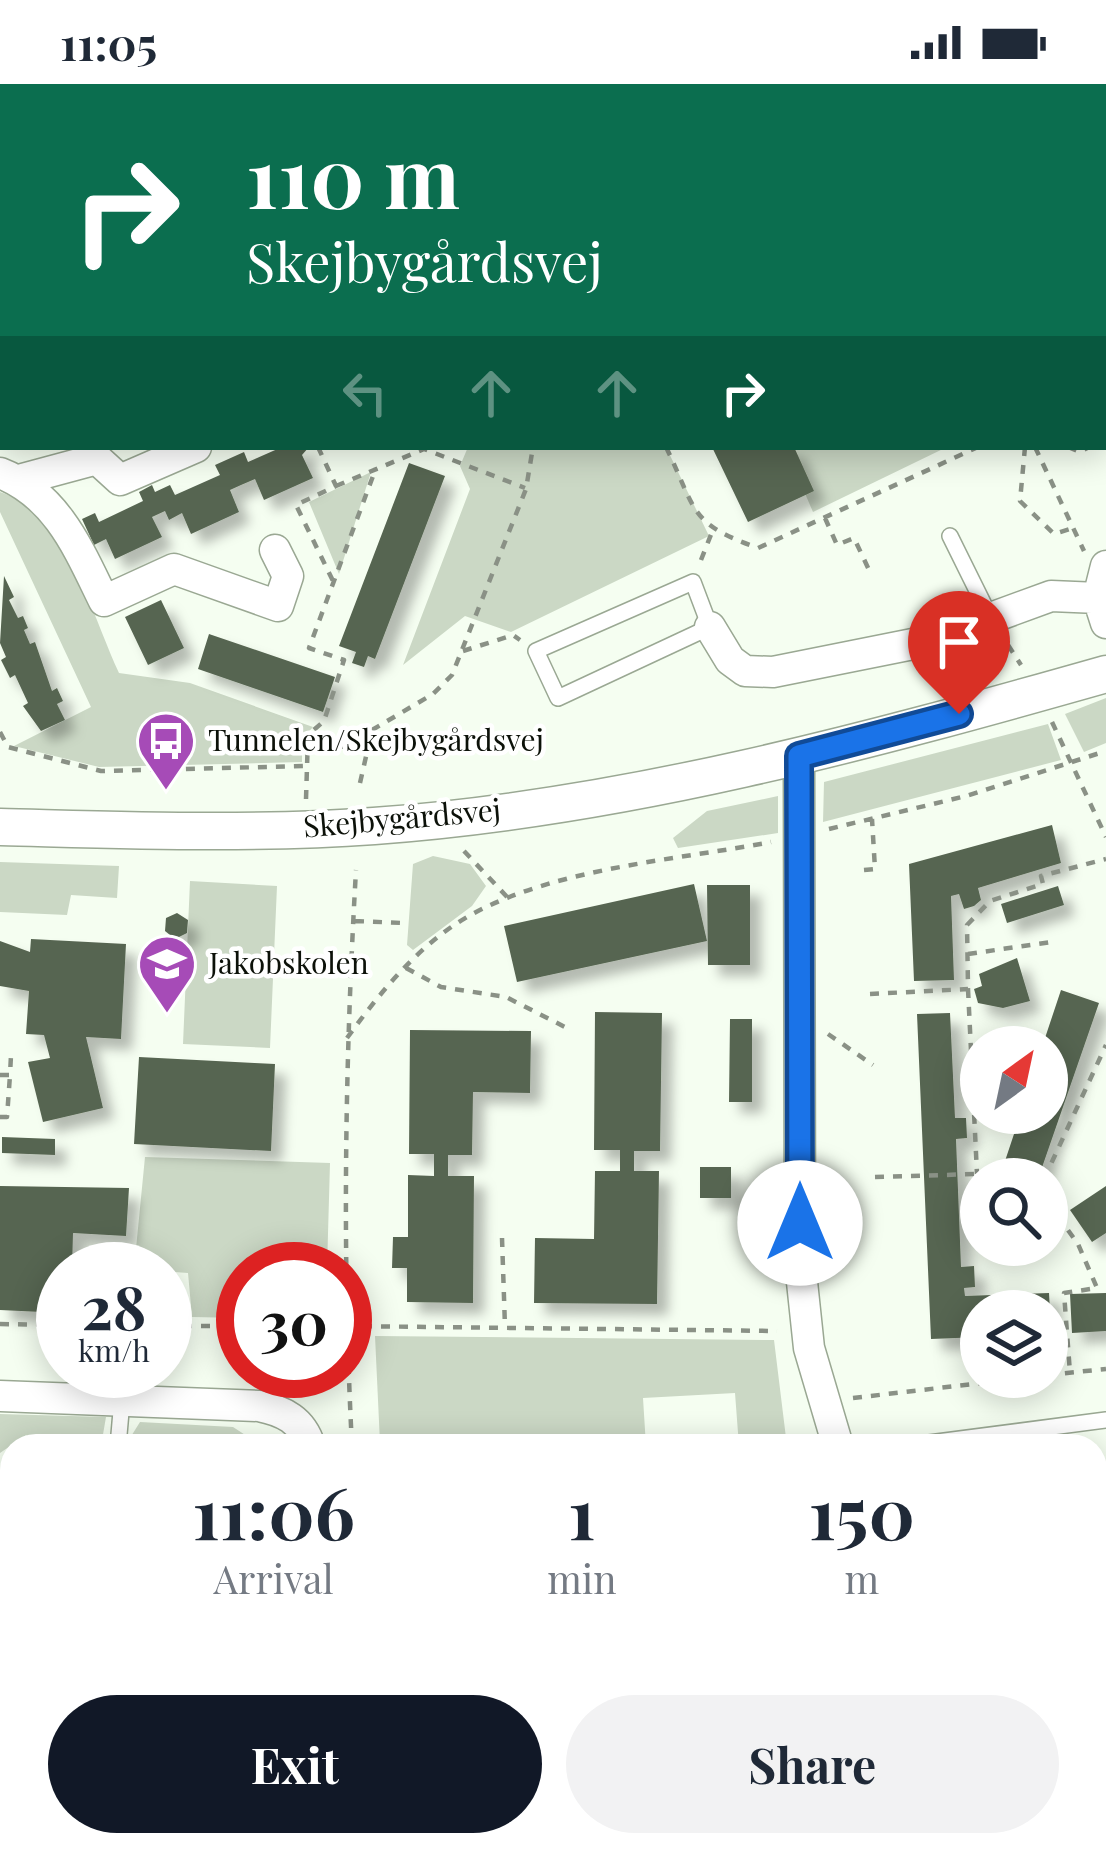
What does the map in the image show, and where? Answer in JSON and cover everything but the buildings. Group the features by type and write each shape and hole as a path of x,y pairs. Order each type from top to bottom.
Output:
{"street":[{"path":"9,476 94,453 120,480 189,450"},
{"path":"9,476 51,506 73,537 104,601 174,569 278,606 288,576 275,550"},
{"path":"710,627 730,660 745,671 773,672 928,641 1051,596 1103,591"},
{"name":"Skejbygårdsvej","path":"0,827 375,826 631,794 799,756 1106,674"},
{"path":"799,756 800,1263 808,1348 835,1434"},
{"path":"0,1396 282,1411 305,1434"}],"lane":[{"path":"950,536 992,620"},
{"path":"693,582 710,627 558,698 536,651 693,582"},
{"path":"119,1434 122,1400"},
{"path":"998,1434 1106,1420"}],"path":[{"path":"319,450 336,486"},
{"path":"333,581 296,505 421,450"},
{"path":"427,450 526,489"},
{"path":"360,783 364,748 372,730 433,694 464,650 526,489 532,450"},
{"path":"668,450 701,521 712,532 758,548 971,450"},
{"path":"1025,450 1020,501 1054,534 1073,528"},
{"path":"1036,450 1103,591"},
{"path":"307,828 305,744 324,721 344,661 309,648 376,468"},
{"path":"825,518 837,545 854,538 870,572"},
{"path":"693,582 712,532"},
{"path":"992,620 1039,693 1103,820 1106,837"},
{"path":"464,650 513,635 536,651"},
{"path":"0,732 8,747 101,771 305,766"},
{"path":"305,744 364,748"},
{"path":"347,1038 406,968 476,912 539,887 797,837 1106,752"},
{"path":"864,870 875,869 872,819"},
{"path":"465,854 509,899"},
{"path":"976,1158 967,925 990,901 1043,884 1041,876 1106,859"},
{"path":"346,1242 347,1038 356,870"},
{"path":"353,921 403,923"},
{"path":"968,954 1051,942"},
{"path":"406,968 441,987 506,997 565,1027"},
{"path":"870,994 968,989"},
{"path":"839,1043 873,1065"},
{"path":"1053,1158 1106,1045"},
{"path":"0,1117 7,1117 11,1055"},
{"path":"0,1075 10,1076"},
{"path":"875,1177 960,1174"},
{"path":"1068,1230 1097,1288 1064,1293 1070,1373 1106,1369"},
{"path":"502,1238 505,1327"},
{"path":"0,1324 36,1325"},
{"path":"372,1326 781,1331"},
{"path":"826,1401 960,1386"},
{"path":"349,1398 351,1434"}],"green space":[{"path":"467,450 667,450 709,536 511,632 465,616 403,665 470,489 460,466"},
{"path":"786,450 941,450 813,512"},
{"path":"371,472 339,574 309,502"},
{"path":"0,492 23,503 60,543 119,673 190,683 313,727 302,739 302,762 99,767 14,746 91,707 0,512"},
{"path":"1106,698 1106,743 1084,752 1065,714"},
{"path":"1048,724 1061,760 823,822 824,782"},
{"path":"778,796 778,833 678,848 673,838 707,811"},
{"path":"433,856 470,864 486,886 472,906 413,950 407,945 413,864"},
{"path":"0,862 119,866 117,898 71,895 67,915 0,912"},
{"path":"190,881 277,886 270,1048 183,1044"},
{"path":"145,1157 330,1163 328,1242 216,1242 216,1317 192,1317 192,1242 137,1242"},
{"path":"375,1336 774,1340 786,1434 738,1434 735,1393 643,1398 645,1434 380,1434"},
{"path":"0,1414 106,1417 103,1434 0,1434"},
{"path":"140,1422 233,1427 244,1434 132,1434"}],"place":[{"name":"Tunnelen/Skejbygårdsvej","path":"166,792"},
{"name":"Jakobskolen","path":"167,1015"}],"route":[{"path":"800,1223 799,756 959,714"}]}
